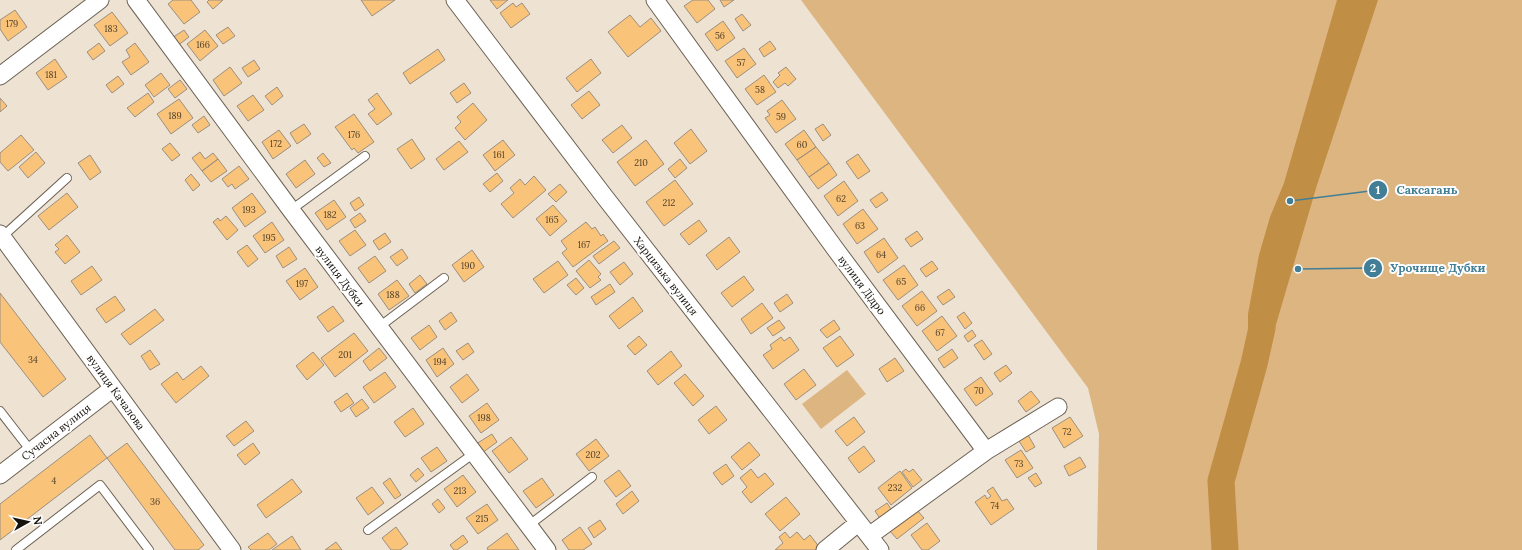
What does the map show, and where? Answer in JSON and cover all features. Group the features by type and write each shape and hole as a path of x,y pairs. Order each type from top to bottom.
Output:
{"street":[{"path":"0,76 100,0"},
{"name":"Харцизька вулиця","path":"455,0 604,196 858,524 880,550"},
{"name":"вулиця Дідро","path":"654,0 832,244 986,451"},
{"name":"вулиця Дубки","path":"140,1 291,210 547,550"},
{"name":"вулиця Качалова","path":"1,236 113,388 228,549"},
{"name":"Сучасна вулиця","path":"0,475 113,388"},
{"path":"869,536 986,451 1058,407"},
{"path":"825,550 858,524"}],"lane":[{"path":"291,210 365,156"},
{"path":"1,236 66,178"},
{"path":"379,327 444,278"},
{"path":"0,411 31,451"},
{"path":"368,530 474,454"},
{"path":"528,526 592,477"},
{"path":"16,550 100,485 149,550"}],"shaded area":[{"path":"801,0 1522,0 1522,550 1097,550 1099,434 1088,388"},
{"path":"1337,0 1378,0 1317,185 1270,345 1254,364 1248,344 1248,314 1259,255 1270,217 1284,183"},
{"path":"847,370 866,394 821,429 802,404"}],"building":[{"path":"173,0 191,0 200,12 184,24 168,4"},
{"path":"209,0 223,0 213,9 207,2"},
{"path":"361,0 395,0 372,16"},
{"path":"490,0 508,0 497,9"},
{"path":"693,0 708,0 715,9 697,23 684,6"},
{"path":"720,0 734,0 724,7"},
{"path":"513,3 516,7 522,3 530,14 511,28 500,13"},
{"path":"15,10 27,27 8,41 0,29 0,20"},
{"path":"112,12 128,33 110,46 94,25"},
{"path":"742,14 751,25 743,31 735,19"},
{"path":"630,15 640,27 651,18 661,31 628,57 608,32"},
{"path":"723,21 735,38 717,51 705,34"},
{"path":"228,27 235,36 223,44 216,35"},
{"path":"184,30 189,37 177,46 172,38"},
{"path":"205,30 218,46 200,61 187,44"},
{"path":"770,41 776,49 764,57 759,49"},
{"path":"99,43 105,51 93,60 87,52"},
{"path":"135,43 149,62 131,75 122,62 130,57 126,50"},
{"path":"744,48 756,64 737,78 725,61"},
{"path":"438,49 445,60 410,84 403,73"},
{"path":"55,59 67,77 48,90 36,73"},
{"path":"591,59 601,73 577,92 566,78"},
{"path":"254,60 260,69 248,77 242,68"},
{"path":"230,67 242,83 224,96 213,80"},
{"path":"786,67 796,79 788,86 785,83 778,88 773,82 780,75 778,73"},
{"path":"161,73 170,85 154,97 145,85"},
{"path":"764,75 776,92 757,105 745,89"},
{"path":"118,76 124,84 112,93 106,85"},
{"path":"180,80 187,89 175,98 168,89"},
{"path":"464,83 471,93 457,103 450,93"},
{"path":"277,87 283,96 272,105 265,96"},
{"path":"589,91 600,105 582,119 571,105"},
{"path":"148,93 154,102 135,117 127,108"},
{"path":"377,93 392,114 377,125 368,114 375,109 368,100"},
{"path":"253,95 264,110 248,121 237,106"},
{"path":"0,98 7,106 0,112"},
{"path":"179,99 193,118 171,134 157,114"},
{"path":"782,100 796,119 776,133 765,118 770,115 767,111"},
{"path":"473,103 487,120 465,140 455,128 461,122 457,117"},
{"path":"354,114 374,142 358,153 354,148 352,150 335,127"},
{"path":"204,116 210,125 198,133 192,125"},
{"path":"304,124 311,134 297,144 290,133"},
{"path":"823,124 831,135 823,141 815,129"},
{"path":"622,125 632,138 613,153 602,140"},
{"path":"691,129 707,151 690,164 674,143"},
{"path":"279,130 291,146 273,159 262,142"},
{"path":"804,130 816,147 797,160 785,144"},
{"path":"21,135 34,150 8,171 0,162 0,153"},
{"path":"412,139 425,159 411,169 397,149"},
{"path":"503,140 515,155 495,171 483,155"},
{"path":"646,140 664,164 635,186 617,162"},
{"path":"459,141 468,152 444,170 436,159"},
{"path":"170,143 180,155 172,161 162,149"},
{"path":"816,147 829,163 809,177 797,160"},
{"path":"36,152 45,163 28,178 19,167"},
{"path":"200,152 205,159 213,153 218,159 202,171 192,158"},
{"path":"323,153 331,163 324,167 317,158"},
{"path":"858,154 870,171 858,179 846,162"},
{"path":"90,155 101,172 90,180 78,163"},
{"path":"218,159 227,171 211,182 202,171"},
{"path":"680,159 687,168 675,178 668,169"},
{"path":"305,160 315,174 296,188 286,174"},
{"path":"829,163 837,175 818,189 809,177"},
{"path":"239,166 249,179 235,189 232,184 228,187 222,179"},
{"path":"497,173 503,181 490,192 483,184"},
{"path":"191,174 200,185 193,191 185,180"},
{"path":"534,176 546,190 513,218 501,204 514,193 510,188 520,179 525,185"},
{"path":"675,180 693,204 664,226 646,202"},
{"path":"844,181 858,201 838,216 824,196"},
{"path":"560,184 567,192 556,202 548,194"},
{"path":"882,192 888,200 876,208 870,200"},
{"path":"67,193 78,207 49,230 38,216"},
{"path":"252,193 266,212 245,227 232,208"},
{"path":"359,197 364,205 355,211 350,203"},
{"path":"334,200 346,217 327,230 315,213"},
{"path":"553,205 567,221 550,236 536,219"},
{"path":"863,209 878,229 857,244 843,224"},
{"path":"360,213 366,221 355,228 350,220"},
{"path":"226,216 238,230 227,240 213,222 218,218 220,221"},
{"path":"699,220 707,231 689,245 680,234"},
{"path":"272,222 284,240 265,253 253,236"},
{"path":"586,222 592,229 595,227 601,236 603,234 608,241 573,267 562,253 567,249 561,241"},
{"path":"355,230 366,245 350,256 339,241"},
{"path":"917,231 923,239 911,247 905,239"},
{"path":"385,233 391,242 379,250 373,241"},
{"path":"67,235 80,252 65,264 55,252 59,249 55,245"},
{"path":"729,237 740,252 717,270 706,255"},
{"path":"884,238 898,258 878,273 864,252"},
{"path":"614,241 620,248 599,264 593,256"},
{"path":"247,245 258,259 248,267 237,252"},
{"path":"289,247 297,259 283,268 276,256"},
{"path":"402,249 408,258 397,266 390,257"},
{"path":"472,250 484,267 464,282 452,265"},
{"path":"375,256 386,271 369,283 358,268"},
{"path":"589,260 601,274 598,277 601,280 590,288 576,271"},
{"path":"558,261 568,275 544,293 533,279"},
{"path":"932,261 938,269 926,277 920,269"},
{"path":"624,262 633,274 620,285 610,272"},
{"path":"904,265 918,285 898,300 883,280"},
{"path":"92,266 102,280 81,295 71,281"},
{"path":"305,268 318,287 300,300 286,281"},
{"path":"420,275 427,284 415,293 409,284"},
{"path":"744,276 754,290 732,307 721,293"},
{"path":"576,278 584,288 576,295 567,285"},
{"path":"397,280 409,296 389,310 378,294"},
{"path":"610,284 615,292 596,305 591,297"},
{"path":"949,289 955,297 943,305 937,297"},
{"path":"922,291 937,311 917,326 902,306"},
{"path":"0,293 66,379 43,397 0,342"},
{"path":"787,294 793,303 780,312 774,303"},
{"path":"115,296 125,310 106,323 96,309"},
{"path":"633,297 643,311 619,329 609,316"},
{"path":"762,303 773,318 751,334 741,319"},
{"path":"333,306 344,321 328,332 317,317"},
{"path":"155,309 164,320 130,345 121,334"},
{"path":"451,312 457,321 445,330 439,321"},
{"path":"964,312 972,323 965,329 957,317"},
{"path":"942,316 957,336 937,351 922,331"},
{"path":"779,320 785,328 773,336 767,328"},
{"path":"834,320 840,329 827,338 820,330"},
{"path":"429,325 437,337 420,350 411,338"},
{"path":"972,330 976,336 968,342 964,336"},
{"path":"354,333 368,351 335,377 321,358"},
{"path":"639,336 647,345 635,355 627,346"},
{"path":"840,336 854,355 837,367 823,348"},
{"path":"781,337 784,341 790,337 799,350 773,369 763,355 772,349 770,345"},
{"path":"982,340 992,354 984,360 974,345"},
{"path":"468,343 474,352 463,360 456,351"},
{"path":"379,348 387,358 370,371 363,361"},
{"path":"443,348 454,364 437,377 426,360"},
{"path":"952,349 958,358 944,368 938,359"},
{"path":"150,350 160,364 150,370 141,356"},
{"path":"671,351 682,366 658,385 647,371"},
{"path":"313,352 324,365 307,380 296,366"},
{"path":"895,358 904,371 887,382 879,369"},
{"path":"1006,365 1012,373 1000,382 994,373"},
{"path":"201,366 209,376 176,403 161,384 177,372 183,380"},
{"path":"804,369 816,385 796,400 784,384"},
{"path":"385,372 396,387 374,403 363,387"},
{"path":"467,374 479,390 462,403 450,387"},
{"path":"685,374 704,396 693,406 674,383"},
{"path":"981,377 993,394 976,406 964,389"},
{"path":"1031,391 1040,402 1026,412 1018,401"},
{"path":"347,393 354,403 341,412 334,402"},
{"path":"362,399 369,408 356,417 350,408"},
{"path":"487,403 499,420 481,433 469,416"},
{"path":"716,406 727,420 709,434 698,420"},
{"path":"413,408 424,424 405,437 394,422"},
{"path":"854,417 865,432 847,446 835,431"},
{"path":"1070,417 1083,436 1064,448 1052,428"},
{"path":"246,421 254,431 234,446 226,436"},
{"path":"492,434 497,442 482,453 476,444"},
{"path":"90,435 107,458 0,540 0,504"},
{"path":"1028,435 1035,447 1026,452 1019,441"},
{"path":"511,437 528,459 509,473 492,451"},
{"path":"596,439 609,456 589,471 576,454"},
{"path":"749,442 760,455 742,470 731,457"},
{"path":"127,443 204,545 198,550 175,550 107,458"},
{"path":"253,443 260,453 245,465 237,455"},
{"path":"864,446 875,461 859,473 848,458"},
{"path":"437,447 447,461 431,472 421,458"},
{"path":"1021,450 1033,468 1017,478 1005,460"},
{"path":"1080,457 1086,467 1069,476 1064,466"},
{"path":"726,464 734,476 722,485 713,473"},
{"path":"418,468 424,475 416,482 410,475"},
{"path":"751,469 758,478 765,473 774,484 751,503 742,492 747,487 740,478"},
{"path":"906,469 909,472 913,469 922,480 913,487 902,472"},
{"path":"619,470 631,486 616,497 604,481"},
{"path":"900,471 912,488 891,505 878,488"},
{"path":"1036,473 1042,483 1035,487 1028,478"},
{"path":"463,475 476,492 457,507 444,489"},
{"path":"390,478 401,495 395,499 383,483"},
{"path":"542,478 554,495 536,508 523,491"},
{"path":"292,479 302,492 266,518 257,505"},
{"path":"372,487 384,503 368,515 356,498"},
{"path":"993,487 1002,501 1007,499 1014,509 991,525 975,502 985,495 987,499 991,496 987,491"},
{"path":"632,491 639,501 623,514 616,504"},
{"path":"786,497 800,514 780,531 765,514"},
{"path":"438,499 445,508 439,513 432,504"},
{"path":"887,503 893,512 881,520 875,511"},
{"path":"487,504 498,520 478,534 466,518"},
{"path":"916,509 924,518 897,539 889,530"},
{"path":"600,520 606,529 594,538 588,528"},
{"path":"927,523 940,541 928,550 922,550 911,535"},
{"path":"396,527 408,544 400,550 391,550 382,538"},
{"path":"580,527 592,544 583,550 569,550 562,540"},
{"path":"785,532 790,538 797,532 804,540 810,535 820,548 817,550 775,550 783,543 779,537"},
{"path":"268,533 277,544 269,550 251,550 248,547"},
{"path":"507,533 519,550 488,550 487,548"},
{"path":"463,535 468,542 457,550 454,550 450,545"},
{"path":"292,536 301,550 272,550"},
{"path":"336,542 342,550 325,550"}],"waterway":[{"path":"1225,550 1221,481 1254,364 1262,328"}],"place":[{"name":"Саксагань","path":"1290,201"},
{"name":"Урочище Дубки","path":"1298,269"}]}
